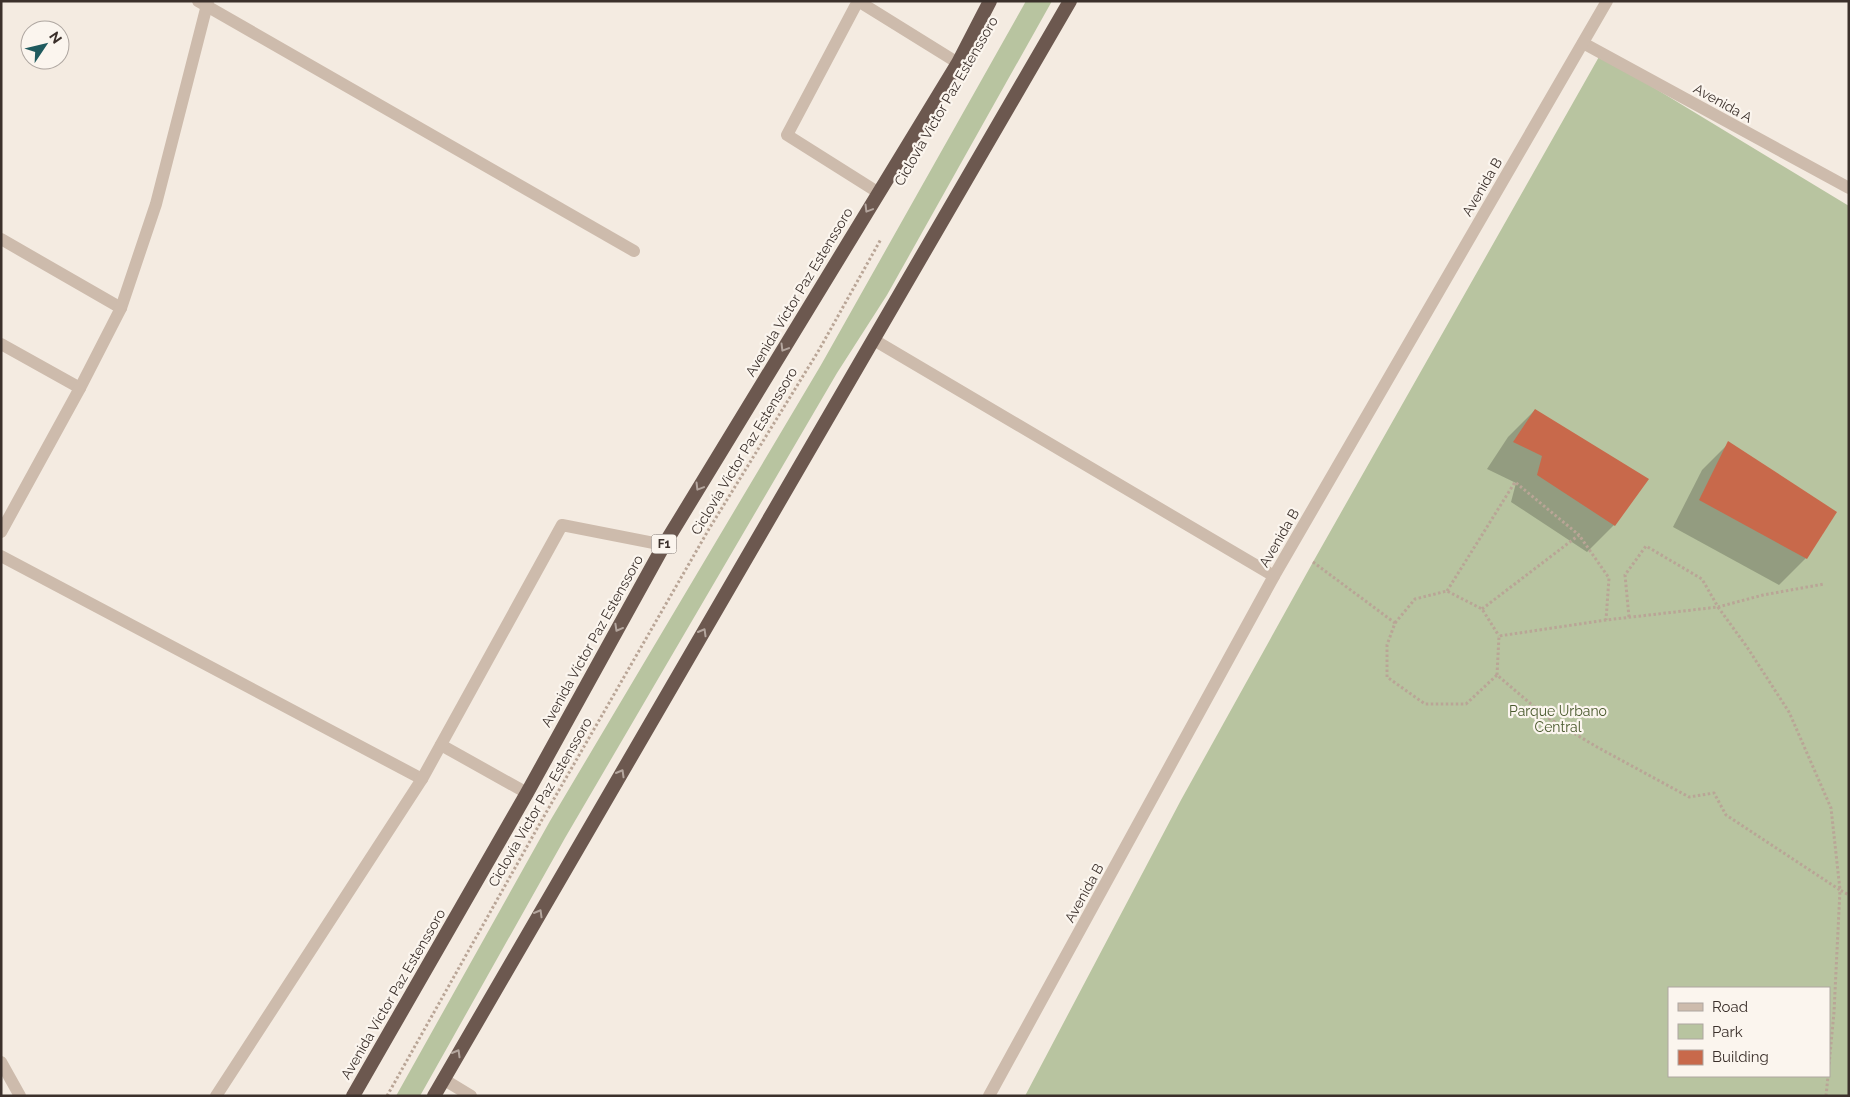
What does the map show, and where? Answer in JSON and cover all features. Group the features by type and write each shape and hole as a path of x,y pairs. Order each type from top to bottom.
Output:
{"highway":[{"name":"Avenida Víctor Paz Estenssoro","path":"353,1096 527,793 664,545 958,63 990,1"},
{"path":"434,1096 1070,1"}],"street":[{"path":"878,193 787,135 858,1 958,63"},
{"name":"Avenida B","path":"989,1096 1274,576 1607,1"},
{"path":"1,532 80,388 121,308 156,204 205,3 634,251"},
{"name":"Avenida A","path":"1584,43 1849,188"},
{"path":"1,239 121,308"},
{"path":"874,340 1274,576"},
{"path":"1,344 80,388"},
{"path":"216,1096 422,780 562,525 664,545"},
{"path":"1,556 422,780"},
{"path":"441,745 527,793"},
{"path":"1,1062 20,1096"},
{"path":"443,1079 471,1096"}],"path":[{"name":"Ciclovía Victor Paz Estenssoro","path":"387,1096 543,818 704,538 819,350 886,231"},
{"path":"1447,591 1516,482 1579,536 1609,578 1606,620"},
{"path":"1482,609 1579,536"},
{"path":"1629,617 1625,575 1646,546 1702,579 1718,607 1747,647 1789,712 1831,808 1840,890 1830,1054"},
{"path":"1313,562 1395,623"},
{"path":"1499,636 1606,620 1718,607 1764,595 1824,584"},
{"path":"1447,591 1482,609 1499,636 1497,674 1466,704 1425,704 1387,677 1387,645 1395,623 1415,599 1447,591"},
{"path":"1497,674 1545,716 1689,797 1714,793 1726,815 1849,895"},
{"path":"1826,1096 1828,1077"}],"green space":[{"path":"1026,1 1052,1 887,295 837,373 565,838 420,1096 396,1096 550,821 821,365"},
{"name":"Parque Urbano Central","path":"1600,55 1849,206 1849,1096 1025,1096 1181,800 1313,562"}],"building":[{"path":"1535,409 1649,479 1615,526 1537,475 1542,456 1513,442"},
{"path":"1728,441 1837,512 1807,559 1699,500"}]}
